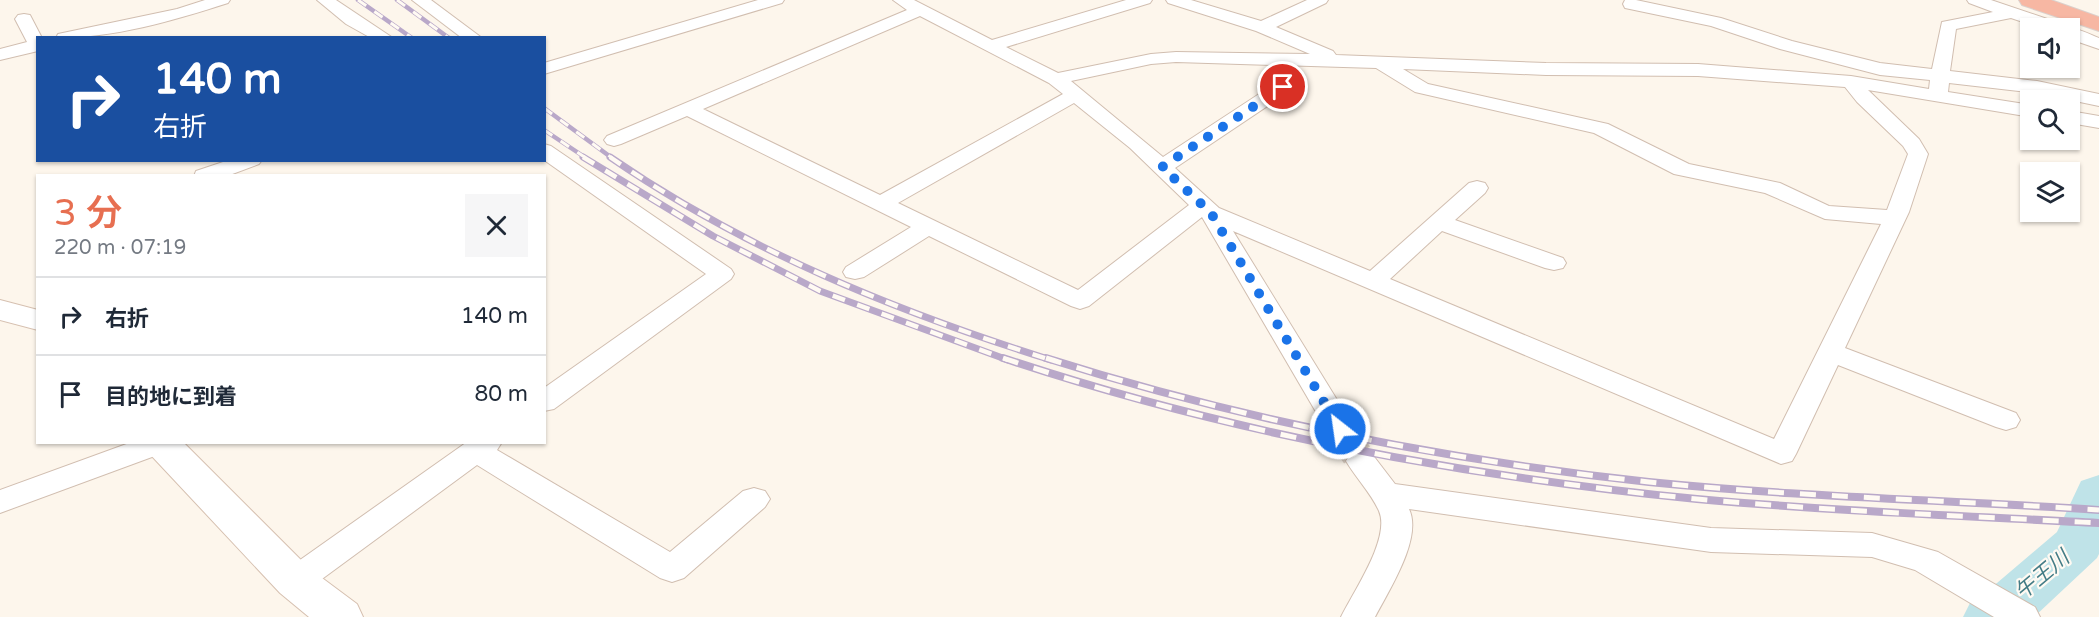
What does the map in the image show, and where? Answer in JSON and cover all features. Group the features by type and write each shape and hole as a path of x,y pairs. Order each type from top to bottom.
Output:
{"highway":[{"path":"2030,0 2099,24"},
{"path":"2065,0 2099,12"}],"street":[{"path":"73,36 181,12 222,0"},
{"path":"325,0 352,20 381,36"},
{"path":"420,0 471,36"},
{"path":"546,68 776,0"},
{"path":"990,46 1144,0"},
{"path":"1174,0 1262,27 1338,60"},
{"path":"1262,27 1320,0"},
{"path":"1975,0 2026,18"},
{"path":"1630,4 1715,22 1786,45 2020,108"},
{"path":"614,141 910,5 1056,79 1077,94 1162,167 1207,209 1340,429"},
{"path":"29,10 36,41"},
{"path":"1939,86 1948,26 2011,13"},
{"path":"2080,37 2099,44"},
{"path":"0,56 36,45"},
{"path":"1056,79 1150,58 1240,57 1546,69 1698,70 1851,82 2037,87 2099,100"},
{"path":"1377,62 1422,88 1601,128 1682,169 1772,188 1825,212 1895,218"},
{"path":"1207,209 1781,454 1895,218 1918,154 1917,148 1864,98 1851,82"},
{"path":"1162,167 1283,87"},
{"path":"880,204 1077,94"},
{"path":"687,109 1080,301 1207,209"},
{"path":"2080,119 2099,122"},
{"path":"546,151 722,274 546,401"},
{"path":"210,174 246,162"},
{"path":"1373,281 1477,188"},
{"path":"1439,222 1554,263"},
{"path":"855,272 928,227"},
{"path":"0,310 36,319"},
{"path":"1830,352 2006,420"},
{"path":"0,502 157,444"},
{"path":"161,444 295,581 341,617"},
{"path":"295,581 482,447 672,569 754,499"},
{"path":"1358,617 1396,541 1399,521 1385,494 1361,461"},
{"path":"1385,494 1711,540 1818,541 1872,545 1926,561 2009,608"}],"waterway":[{"name":"午王川","path":"1991,617 2017,599 2078,544 2099,494"}],"tunnel":[{"path":"1340,429 1361,461"}],"railway":[{"path":"358,0 409,36"},
{"path":"397,0 446,36"},
{"path":"546,109 612,158"},
{"path":"546,131 586,158"},
{"path":"583,157 713,236 820,291 1008,360"},
{"path":"610,157 714,221 823,275 935,321 1051,360"},
{"path":"1003,358 1088,385 1260,430 1346,448 1521,478 1747,503 2099,523"},
{"path":"1046,358 1269,419 1496,462 1705,487 2099,510"}],"route":[{"path":"1283,87 1162,167 1211,213 1340,429"}]}
